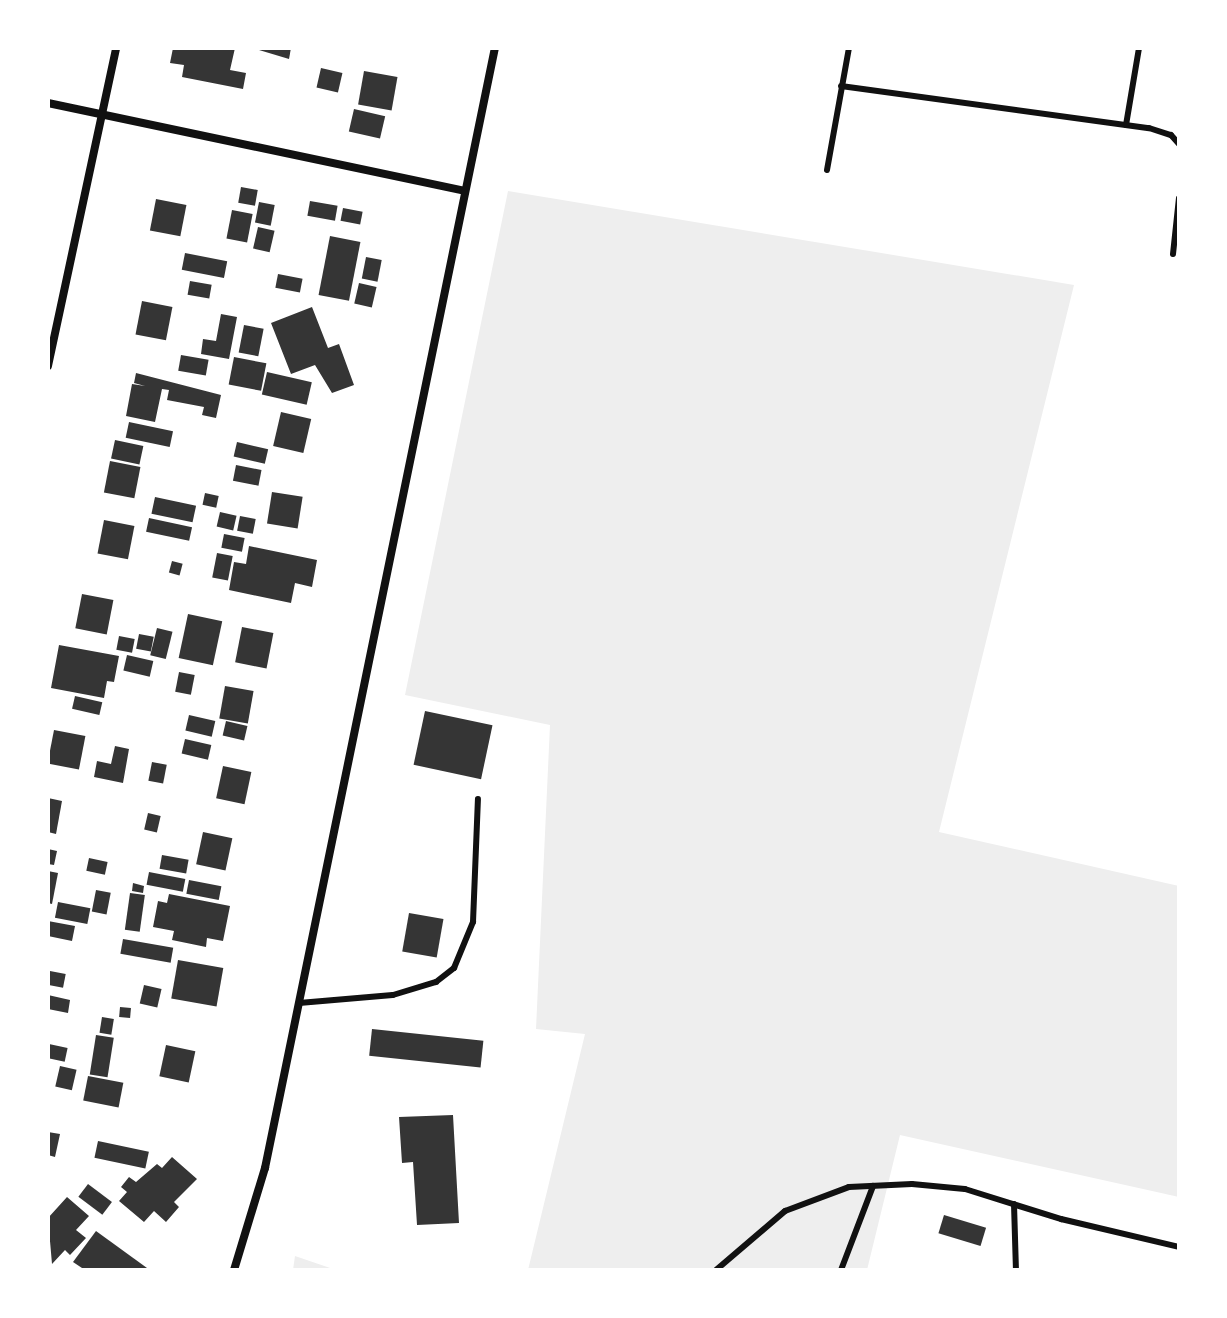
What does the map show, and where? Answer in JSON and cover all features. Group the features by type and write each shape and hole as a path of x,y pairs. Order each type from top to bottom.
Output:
{"street":[{"path":"48,366 116,48"},
{"path":"234,1270 265,1168 495,48"},
{"path":"48,103 465,191"}],"lane":[{"path":"827,170 849,48"},
{"path":"1126,125 1139,48"},
{"path":"841,86 1163,131 1179,144"},
{"path":"1173,254 1179,198"},
{"path":"299,1003 393,995 436,982 454,968 473,922 478,799"},
{"path":"841,1270 873,1186"},
{"path":"716,1270 785,1211 849,1187 965,1189 1179,1247"},
{"path":"1014,1204 1016,1270"}],"shaded area":[{"path":"508,191 1074,285 939,832 1179,886 1179,1197 900,1135 867,1270 528,1270 585,1034 536,1029 550,725 405,695"},
{"path":"295,1256 336,1270 293,1270"}],"building":[{"path":"173,48 235,48 230,70 246,73 243,89 182,77 184,65 170,63"},
{"path":"252,48 291,48 289,59"},
{"path":"321,68 342,73 338,92 317,87"},
{"path":"364,71 397,77 392,110 358,104"},
{"path":"354,109 385,116 380,139 349,131"},
{"path":"241,187 258,190 255,206 238,203"},
{"path":"156,199 186,205 180,236 150,230"},
{"path":"310,201 338,206 335,221 307,216"},
{"path":"259,202 275,205 271,226 255,223"},
{"path":"343,208 363,212 360,225 341,221"},
{"path":"232,210 253,214 247,242 226,238"},
{"path":"258,227 275,231 270,252 253,248"},
{"path":"330,236 360,242 349,301 319,295"},
{"path":"185,253 227,261 224,278 182,270"},
{"path":"366,257 382,260 378,282 362,279"},
{"path":"278,274 303,279 300,293 275,288"},
{"path":"190,281 212,285 209,299 188,295"},
{"path":"359,283 377,287 372,308 354,303"},
{"path":"142,301 172,307 166,340 136,334"},
{"path":"312,307 328,348 339,344 354,385 332,393 315,365 291,374 271,323"},
{"path":"221,314 237,317 229,359 201,354 203,339 216,341"},
{"path":"244,325 264,329 258,356 239,352"},
{"path":"181,355 209,360 206,376 178,371"},
{"path":"234,357 266,363 261,391 229,384"},
{"path":"267,372 312,382 307,405 262,394"},
{"path":"136,373 221,395 216,418 202,415 204,407 167,400 169,390 162,389 155,422 126,416 132,384 145,386 134,383"},
{"path":"281,412 311,419 303,453 273,446"},
{"path":"129,422 173,431 170,447 126,438"},
{"path":"115,440 143,446 139,465 111,459"},
{"path":"237,442 268,449 265,464 234,457"},
{"path":"110,461 140,467 134,498 104,492"},
{"path":"236,465 262,470 258,486 233,481"},
{"path":"272,492 303,497 298,528 267,524"},
{"path":"205,493 219,496 216,508 203,505"},
{"path":"155,497 196,506 193,522 151,514"},
{"path":"220,512 237,516 233,530 217,527"},
{"path":"240,516 256,519 253,534 237,531"},
{"path":"149,518 192,527 189,541 146,532"},
{"path":"104,520 134,526 128,559 98,553"},
{"path":"224,534 245,538 242,552 221,548"},
{"path":"249,546 317,560 312,587 295,583 291,603 229,590 234,562 246,564"},
{"path":"217,553 233,556 228,581 212,578"},
{"path":"172,561 183,564 180,575 169,573"},
{"path":"82,594 113,600 107,634 75,628"},
{"path":"188,614 222,621 213,665 179,658"},
{"path":"242,627 273,633 267,668 235,662"},
{"path":"157,628 173,632 166,659 150,655"},
{"path":"139,634 154,637 151,652 136,649"},
{"path":"119,636 135,639 132,653 116,650"},
{"path":"59,645 119,656 114,682 107,681 104,698 51,688"},
{"path":"127,655 153,661 150,677 123,671"},
{"path":"179,672 195,675 191,695 175,692"},
{"path":"225,686 254,691 248,724 219,718"},
{"path":"75,696 102,702 99,715 72,709"},
{"path":"425,711 492,725 481,779 414,765"},
{"path":"189,715 215,721 212,737 185,731"},
{"path":"226,721 247,726 244,741 223,736"},
{"path":"54,730 85,736 79,769 48,763"},
{"path":"185,739 211,745 208,760 182,754"},
{"path":"115,746 129,749 123,783 94,777 97,761 111,764"},
{"path":"152,762 167,765 163,784 148,781"},
{"path":"223,766 251,772 245,804 216,798"},
{"path":"48,798 62,801 56,834 48,832"},
{"path":"148,813 161,816 157,832 144,830"},
{"path":"203,832 232,838 225,871 196,864"},
{"path":"48,849 57,851 54,865 48,864"},
{"path":"162,855 189,860 186,873 160,869"},
{"path":"89,858 108,862 105,875 86,871"},
{"path":"48,871 58,873 52,904 48,903"},
{"path":"149,872 185,879 183,892 147,885"},
{"path":"189,880 221,886 219,900 186,894"},
{"path":"133,883 144,886 143,893 132,891"},
{"path":"96,890 111,893 107,914 92,912"},
{"path":"130,893 145,895 140,932 125,930"},
{"path":"169,894 230,906 223,941 207,938 206,947 172,940 174,931 153,927 158,901 167,903"},
{"path":"58,902 90,908 87,924 55,918"},
{"path":"409,913 443,919 437,957 402,951"},
{"path":"48,921 75,926 72,941 48,936"},
{"path":"123,939 173,948 171,963 120,954"},
{"path":"178,960 223,968 217,1006 171,998"},
{"path":"50,971 66,974 63,988 48,985"},
{"path":"144,985 162,989 157,1008 140,1004"},
{"path":"48,995 70,1000 68,1013 48,1009"},
{"path":"120,1007 131,1008 130,1018 119,1017"},
{"path":"102,1017 114,1019 111,1035 99,1033"},
{"path":"372,1029 483,1041 481,1068 369,1056"},
{"path":"96,1035 114,1038 108,1077 90,1075"},
{"path":"49,1044 68,1048 65,1062 48,1058"},
{"path":"166,1045 195,1051 189,1083 159,1076"},
{"path":"60,1066 77,1070 72,1090 55,1086"},
{"path":"88,1076 123,1083 119,1107 83,1101"},
{"path":"453,1115 459,1223 417,1225 413,1162 402,1163 399,1117"},
{"path":"48,1132 60,1134 55,1157 48,1155"},
{"path":"98,1141 149,1152 145,1168 94,1158"},
{"path":"172,1157 197,1179 174,1202 179,1207 166,1222 154,1211 144,1222 119,1201 127,1192 121,1187 129,1177 136,1182 157,1164 162,1168"},
{"path":"88,1184 112,1202 102,1215 78,1197"},
{"path":"67,1197 89,1216 76,1230 86,1238 70,1255 65,1250 52,1264 48,1218"},
{"path":"944,1215 986,1228 981,1246 938,1233"},
{"path":"96,1231 146,1270 85,1270 73,1262"}]}
